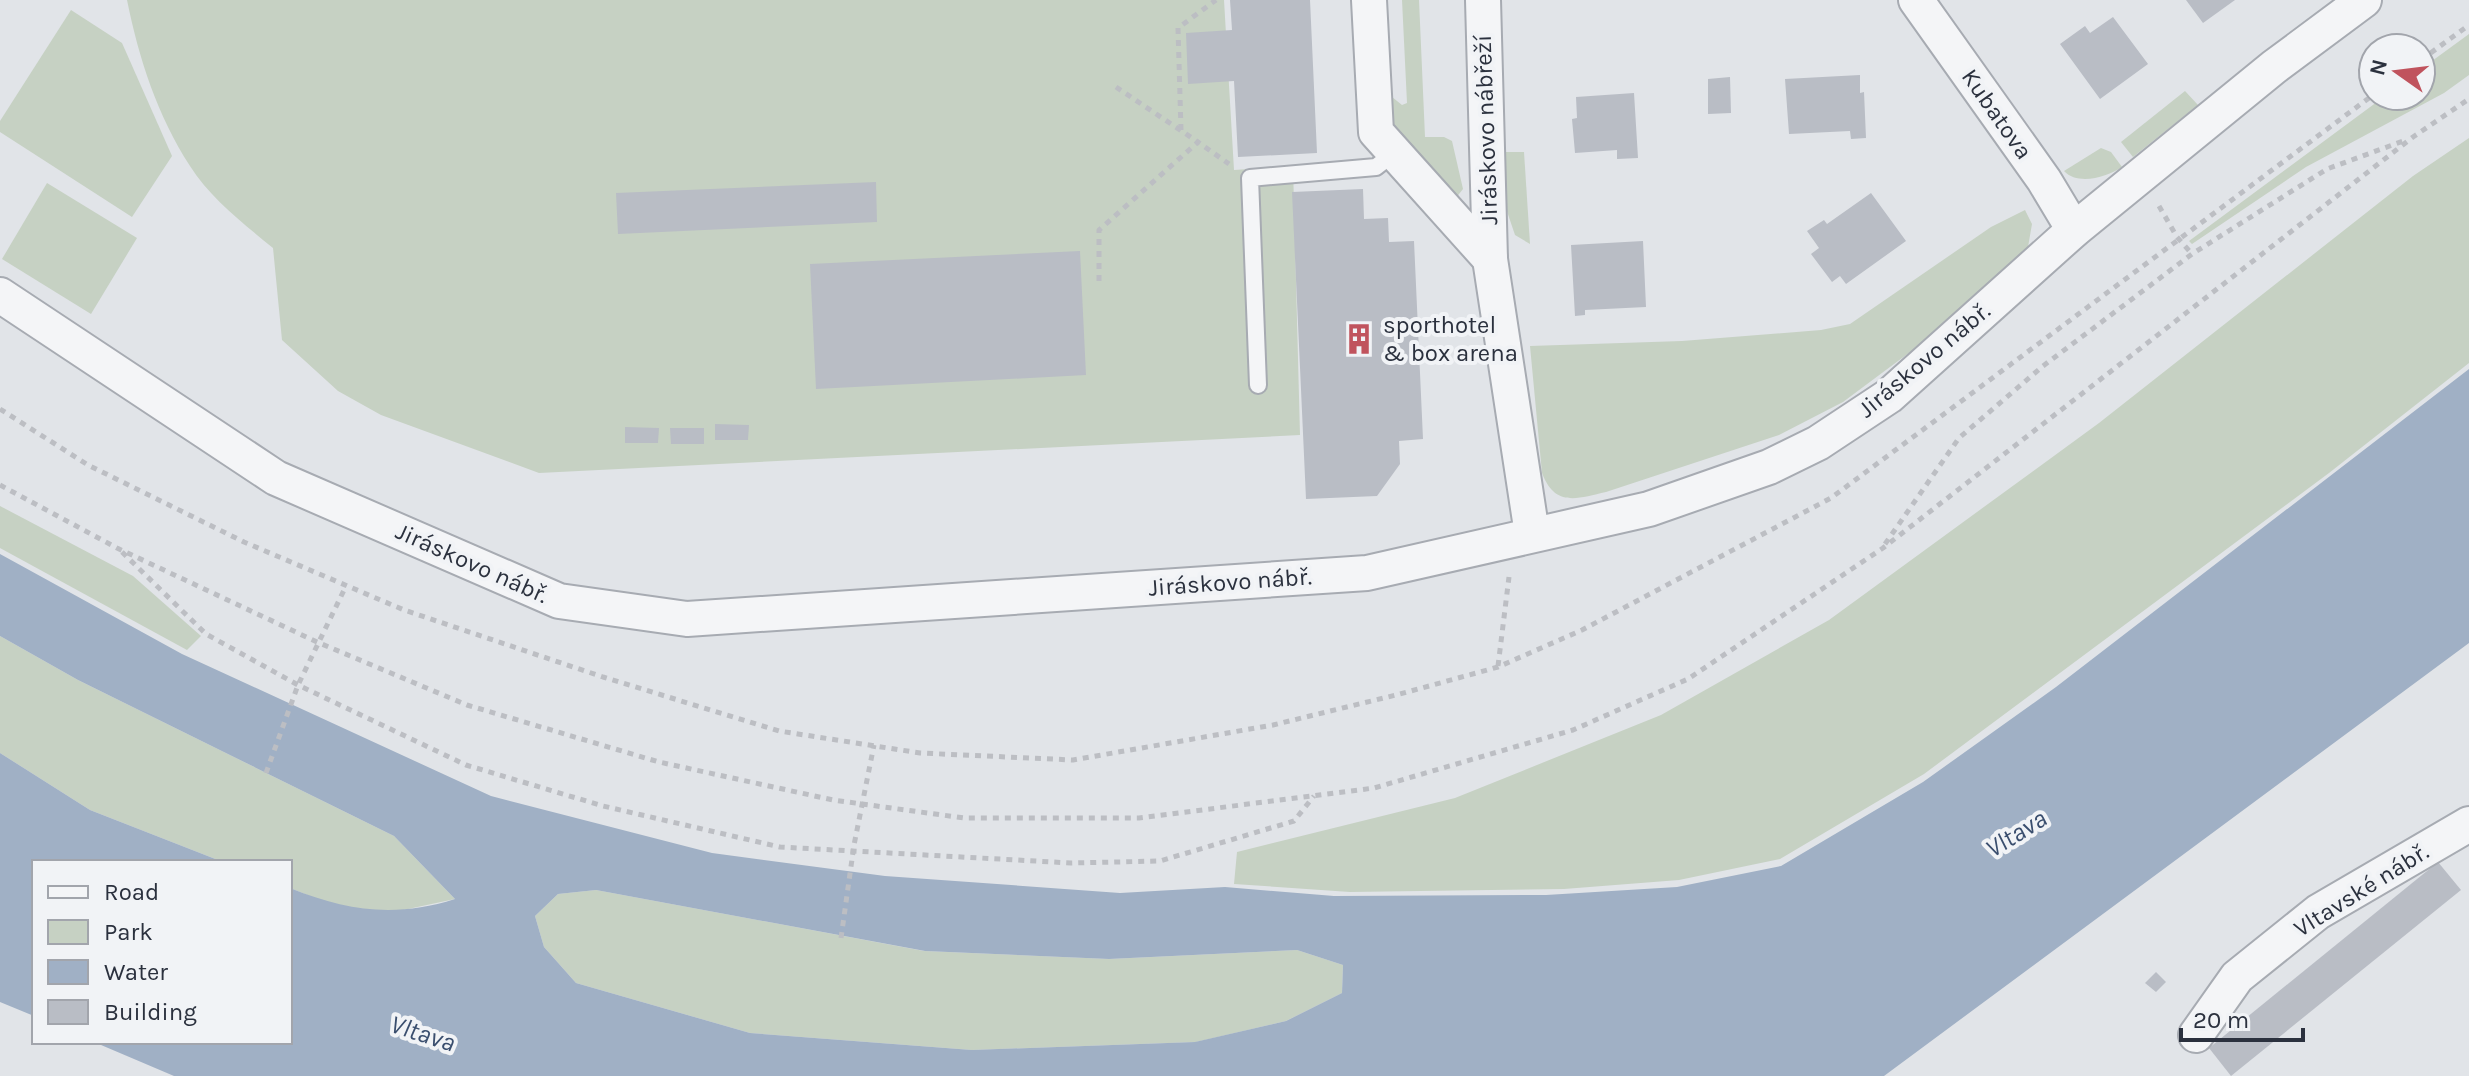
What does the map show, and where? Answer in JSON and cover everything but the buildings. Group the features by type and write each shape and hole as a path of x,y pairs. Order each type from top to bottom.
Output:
{"street":[{"name":"Jiráskovo nábřeží","path":"1369,0 1376,132 1490,259"},
{"name":"Jiráskovo nábřeží","path":"1483,0 1490,259 1523,537"},
{"name":"Kubatova","path":"1916,0 2044,180 2074,230"},
{"name":"Jiráskovo nábř.","path":"0,295 276,478 559,601 687,619 1367,573 1649,509 1769,467 1818,443 1889,396 2074,230 2274,67 2364,0"},
{"name":"Vltavské nábř.","path":"2196,1035 2237,977 2318,912 2469,824"}],"lane":[{"path":"1258,385 1250,178 1376,167 1394,153"}],"path":[{"path":"1181,130 1178,28 1216,0"},
{"path":"2437,48 2469,25"},
{"path":"1116,87 1250,178"},
{"path":"1883,548 1959,438 2043,366 2192,254 2327,169 2413,137"},
{"path":"1099,281 1099,230 1198,142"},
{"path":"2159,206 2177,237 2192,254"},
{"path":"1498,667 1523,537"},
{"path":"117,548 206,634 298,685 466,765 603,806 780,847 1071,863 1160,861 1294,821 1315,795"},
{"path":"266,773 298,685 346,586"},
{"path":"841,938 853,853 874,745"}],"green space":[{"path":"127,0 1224,0 1234,170 1293,166 1300,435 539,473 381,415 338,391 282,340 273,248 207,189 178,147 151,86"},
{"path":"1402,0 1419,0 1425,137 1444,137 1452,141 1463,189 1455,199 1387,132 1382,89 1402,105 1407,103"},
{"path":"71,10 122,43 172,156 132,217 0,132 0,121"},
{"path":"2469,34 2469,75 2437,97 2437,57"},
{"path":"2185,91 2198,105 2133,157 2121,142"},
{"path":"2363,112 2409,112 2306,167 2192,244 2189,241"},
{"path":"2469,138 2469,363 2329,473 1924,774 1780,859 1679,880 1564,889 1350,892 1234,884 1237,852 1455,798 1661,715 1829,620 2099,423 2413,176"},
{"path":"2101,148 2111,152 2122,167 2101,177 2085,179 2070,176 2064,171"},
{"path":"1503,152 1524,152 1530,244 1515,235 1493,170"},
{"path":"47,183 137,238 91,314 2,259"},
{"path":"2025,210 2032,224 2028,247 2012,269 1941,329 1843,402 1779,435 1606,492 1568,498 1560,496 1547,484 1542,473 1530,346 1682,341 1821,330 1850,324 1991,227"},
{"path":"0,506 133,576 201,636 187,650 0,548"},
{"path":"0,636 78,680 394,836 455,899 394,912 335,906 292,889 292,860 218,860 90,810 0,753"},
{"path":"596,890 924,951 1109,959 1297,950 1343,965 1342,993 1286,1021 1196,1042 972,1050 750,1033 576,983 544,947 535,916 558,894"}],"water":[{"name":"Vltava","path":"2469,369 2469,643 1884,1076 174,1076 99,1044 292,1044 292,889 331,902 371,909 412,909 455,899 394,836 78,680 0,636 0,554 182,654 491,796 712,853 885,876 1120,893 1225,887 1334,896 1546,895 1677,887 1781,866 1923,782 2056,687","holes":["596,890 925,951 1109,959 1297,950 1343,965 1342,993 1286,1021 1195,1042 972,1050 750,1033 576,983 544,947 535,916 558,894"]},
{"path":"0,753 90,810 218,860 32,860 32,1015 0,1002"}],"place":[{"name":"sporthotel & box arena","path":"1359,339"}]}
